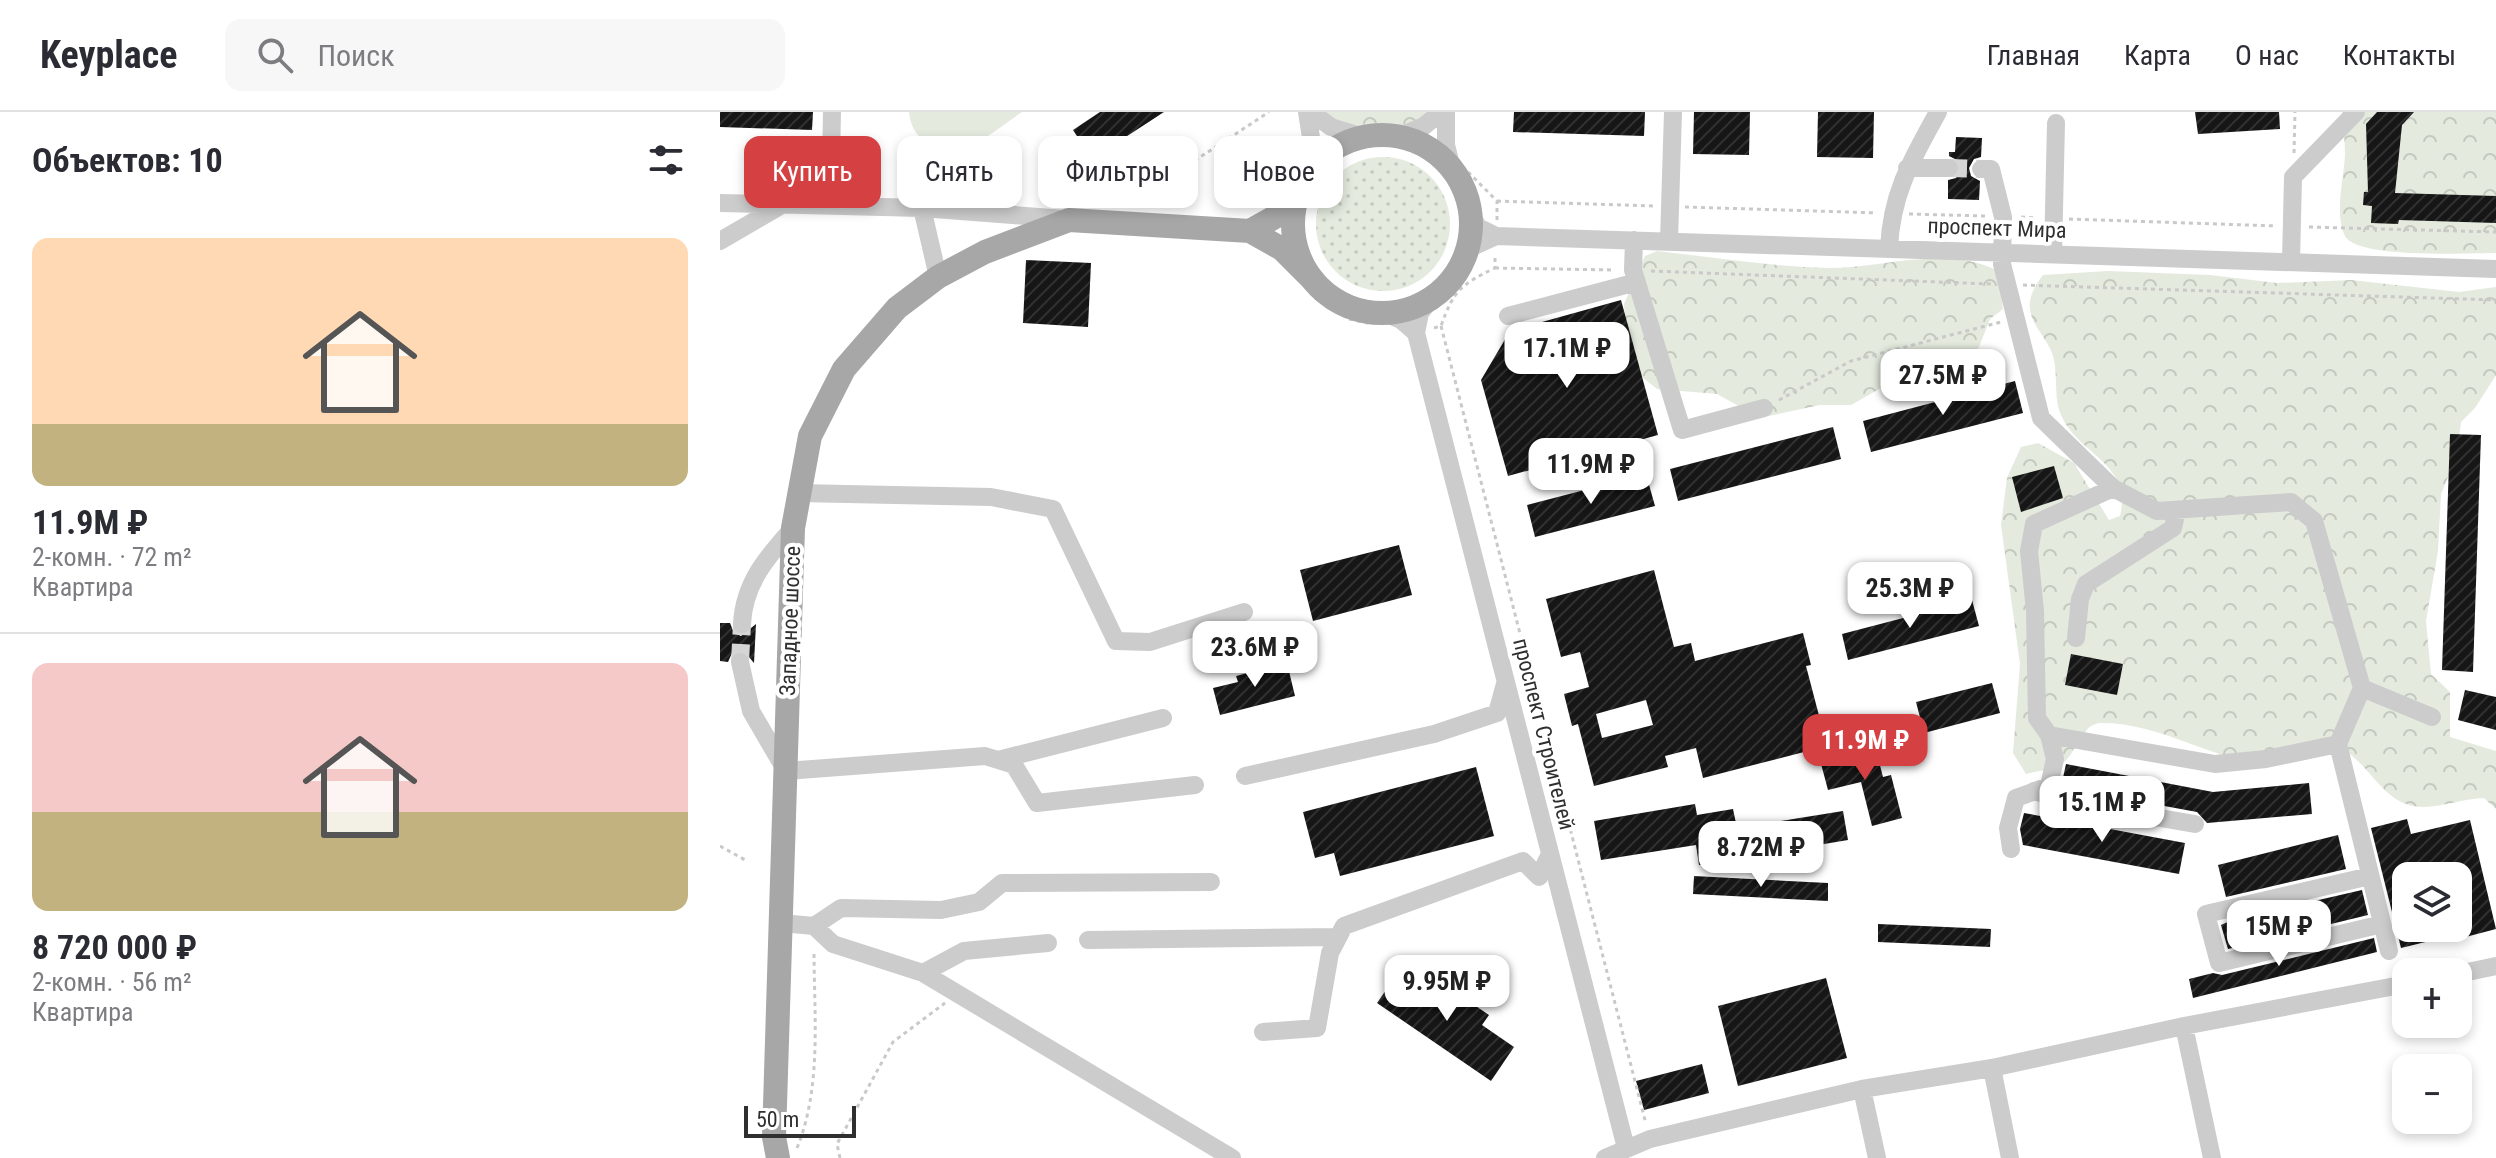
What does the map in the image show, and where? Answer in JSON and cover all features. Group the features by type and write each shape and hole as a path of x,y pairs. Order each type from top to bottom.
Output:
{"main road":[{"path":"1069,220 1250,231 1282,249 1313,280 1345,305 1385,313 1417,307 1444,289 1463,262 1471,231 1467,198 1452,169 1428,148 1397,137 1364,137 1343,148"},
{"path":"1250,231 1286,208"},
{"path":"1297,208 1295,235 1301,258 1313,280"},
{"name":"Западное шоссе","path":"786,1157 774,1137 793,528 810,436 844,369 897,308 938,277 1016,238 1069,220"}],"street":[{"path":"831,136 832,112"},
{"path":"1309,112 1331,127 1364,137"},
{"path":"1309,112 1311,136"},
{"path":"1397,137 1424,126 1443,112"},
{"path":"1443,112 1452,169"},
{"path":"1669,241 1673,112"},
{"path":"1889,249 1890,213 1907,168 1938,112"},
{"path":"2291,262 2293,177 2356,112"},
{"path":"2053,254 2056,123"},
{"path":"1907,168 1949,168"},
{"path":"1981,169 1991,169 2003,217 2002,253 2041,418 2113,488 2157,511 2291,502 2314,521 2362,688 2338,744 2389,951"},
{"path":"720,203 744,204"},
{"path":"720,241 777,208"},
{"path":"938,277 922,208 1069,220"},
{"path":"1471,214 1478,227 1496,236"},
{"path":"1463,262 1472,247 1496,236"},
{"name":"проспект Мира","path":"1496,236 2496,269"},
{"path":"1634,240 1637,282 1682,430 1764,408"},
{"path":"1508,316 1637,282"},
{"path":"1385,313 1416,333 1420,313 1431,299"},
{"name":"проспект Строителей","path":"1416,333 1626,1148"},
{"path":"2011,849 2011,810 2016,798 2049,786 2054,774 2055,759 2049,735 2037,718 2035,611 2029,551 2034,524 2113,488"},
{"path":"798,493 991,497 1053,509 1116,641 1150,642 1244,612"},
{"path":"2076,638 2080,599 2086,584 2173,528 2177,510"},
{"path":"742,624 743,602 759,565 793,528"},
{"path":"740,662 751,711 786,771 985,756 1014,765 1037,803 1195,785"},
{"path":"1245,776 1434,734 1497,713 1505,681"},
{"path":"2362,688 2432,717"},
{"path":"998,760 1163,718"},
{"path":"2049,735 2215,764 2266,759 2338,744"},
{"path":"2034,791 2073,803 2195,824"},
{"path":"1263,1032 1317,1028 1330,953 1344,926 1523,861 1539,877 1550,854"},
{"path":"2370,876 2206,914 2219,963 2382,924"},
{"path":"814,926 841,908 941,910 979,902 1002,883 1211,882"},
{"path":"781,923 814,926 833,944 923,973 1232,1158"},
{"path":"1088,940 1338,937"},
{"path":"923,973 964,951 1048,943"},
{"path":"2472,971 2496,966"},
{"path":"1605,1158 1650,1139 1862,1089 1992,1068 2184,1026 2392,987"},
{"path":"2184,1026 2212,1158"},
{"path":"1992,1068 2010,1158"},
{"path":"1862,1089 1877,1158"}],"path":[{"path":"1198,158 1269,112"},
{"path":"2293,177 2295,112"},
{"path":"1764,408 1851,361 2016,318"},
{"path":"1441,326 1650,1139"},
{"path":"720,846 747,861"},
{"path":"786,1157 805,1128 814,1070 814,926"},
{"path":"840,1158 837,1144 893,1042 957,993"}],"green space":[{"path":"909,112 1022,112 987,136 919,136"},
{"path":"1311,112 1441,112 1403,131 1376,136 1349,130"},
{"path":"2342,112 2496,112 2496,253 2391,251 2354,243 2345,236 2340,217 2345,155"},
{"path":"1370,158 1396,158 1420,168 1439,187 1449,211 1449,237 1439,261 1420,280 1396,290 1370,290 1346,280 1327,261 1317,237 1318,208 1343,208 1343,170"},
{"path":"1657,251 1764,264 1829,268 1915,259 1958,259 1998,271 2003,309 1990,319 1979,347 1970,356 1916,368 1851,405 1820,405 1769,416 1753,414 1717,394 1657,389 1637,373 1627,354 1624,304 1645,256"},
{"path":"2108,271 2210,275 2277,283 2351,280 2459,292 2496,287 2496,375 2475,408 2461,422 2457,456 2441,494 2438,551 2426,621 2431,674 2450,692 2450,737 2496,751 2496,809 2484,798 2425,807 2406,804 2385,790 2348,753 2325,744 2307,747 2272,762 2255,763 2122,724 2094,724 2061,764 2026,774 2013,753 2020,664 2001,525 2007,478 2021,447 2038,443 2074,463 2109,520 2120,516 2122,498 2112,472 2069,429 2061,415 2054,360 2033,320 2030,300 2043,275"}],"building":[{"path":"720,112 813,112 812,130 720,127"},
{"path":"1100,112 1164,112 1127,136 1077,136 1073,130"},
{"path":"1514,112 1645,112 1644,136 1513,132"},
{"path":"1694,112 1750,112 1749,155 1693,154"},
{"path":"1818,112 1874,112 1873,158 1817,157"},
{"path":"2195,112 2279,112 2280,129 2198,134"},
{"path":"2377,112 2414,112 2402,125 2395,193 2496,196 2496,223 2399,220 2398,224 2371,223 2372,206 2363,205 2364,192 2368,192 2366,124"},
{"path":"1956,137 1982,138 1981,157 1974,159 1969,168 1971,176 1980,181 1979,200 1948,199 1948,180 1956,178 1961,169 1959,161 1949,156 1949,152 1955,152"},
{"path":"1026,260 1091,263 1088,327 1023,323"},
{"path":"1621,300 1658,435 1508,476 1481,380 1510,331"},
{"path":"2015,381 2023,413 1871,452 1863,421"},
{"path":"1833,427 1841,459 1678,501 1670,469"},
{"path":"2450,434 2481,435 2473,672 2442,670"},
{"path":"2054,466 2063,498 2021,512 2012,477"},
{"path":"1646,474 1655,506 1535,537 1527,505"},
{"path":"1399,545 1412,595 1313,621 1300,570"},
{"path":"1654,570 1674,647 1691,643 1695,661 1803,633 1811,665 1806,666 1827,746 1703,778 1696,748 1665,756 1668,767 1594,786 1578,724 1572,726 1564,694 1589,687 1580,652 1561,657 1546,599","holes":["1646,700 1653,725 1602,738 1596,714"]},
{"path":"1972,600 1979,626 1848,660 1842,634"},
{"path":"720,623 730,623 734,633 741,636 756,624 754,663 743,650 732,653 728,662 720,661"},
{"path":"2071,654 2123,664 2117,695 2065,685"},
{"path":"1287,663 1295,696 1220,715 1213,688 1238,682 1236,676"},
{"path":"1992,683 2000,713 1924,733 1916,702"},
{"path":"2465,690 2496,697 2496,730 2458,720"},
{"path":"1875,746 1883,777 1891,775 1902,818 1872,826 1861,782 1828,790 1820,760"},
{"path":"2066,764 2213,792 2309,783 2312,814 2207,823 2197,812 2061,787"},
{"path":"1476,767 1494,836 1340,876 1334,853 1315,858 1303,812"},
{"path":"1695,804 1697,815 1733,809 1737,828 1843,811 1848,840 1699,865 1696,845 1601,860 1594,821"},
{"path":"2024,813 2185,843 2179,874 2023,845 2020,829"},
{"path":"2407,819 2411,834 2470,820 2496,929 2472,935 2472,862 2392,862 2392,912 2371,828"},
{"path":"2338,835 2346,869 2226,897 2218,865"},
{"path":"1694,876 1828,883 1828,901 1693,894"},
{"path":"2362,890 2368,915 2228,949 2221,925 2232,920"},
{"path":"1878,924 1991,929 1990,947 1878,942"},
{"path":"2374,938 2377,952 2193,998 2189,979 2213,973 2222,975"},
{"path":"2400,942 2425,942 2401,948"},
{"path":"1400,970 1429,990 1436,979 1489,1015 1482,1025 1514,1047 1491,1081 1377,1003"},
{"path":"1826,978 1847,1058 1738,1086 1718,1006"},
{"path":"1702,1064 1709,1093 1644,1110 1636,1081"}],"tunnel":[{"path":"1949,168 1981,169"},
{"path":"740,662 742,624"}]}
